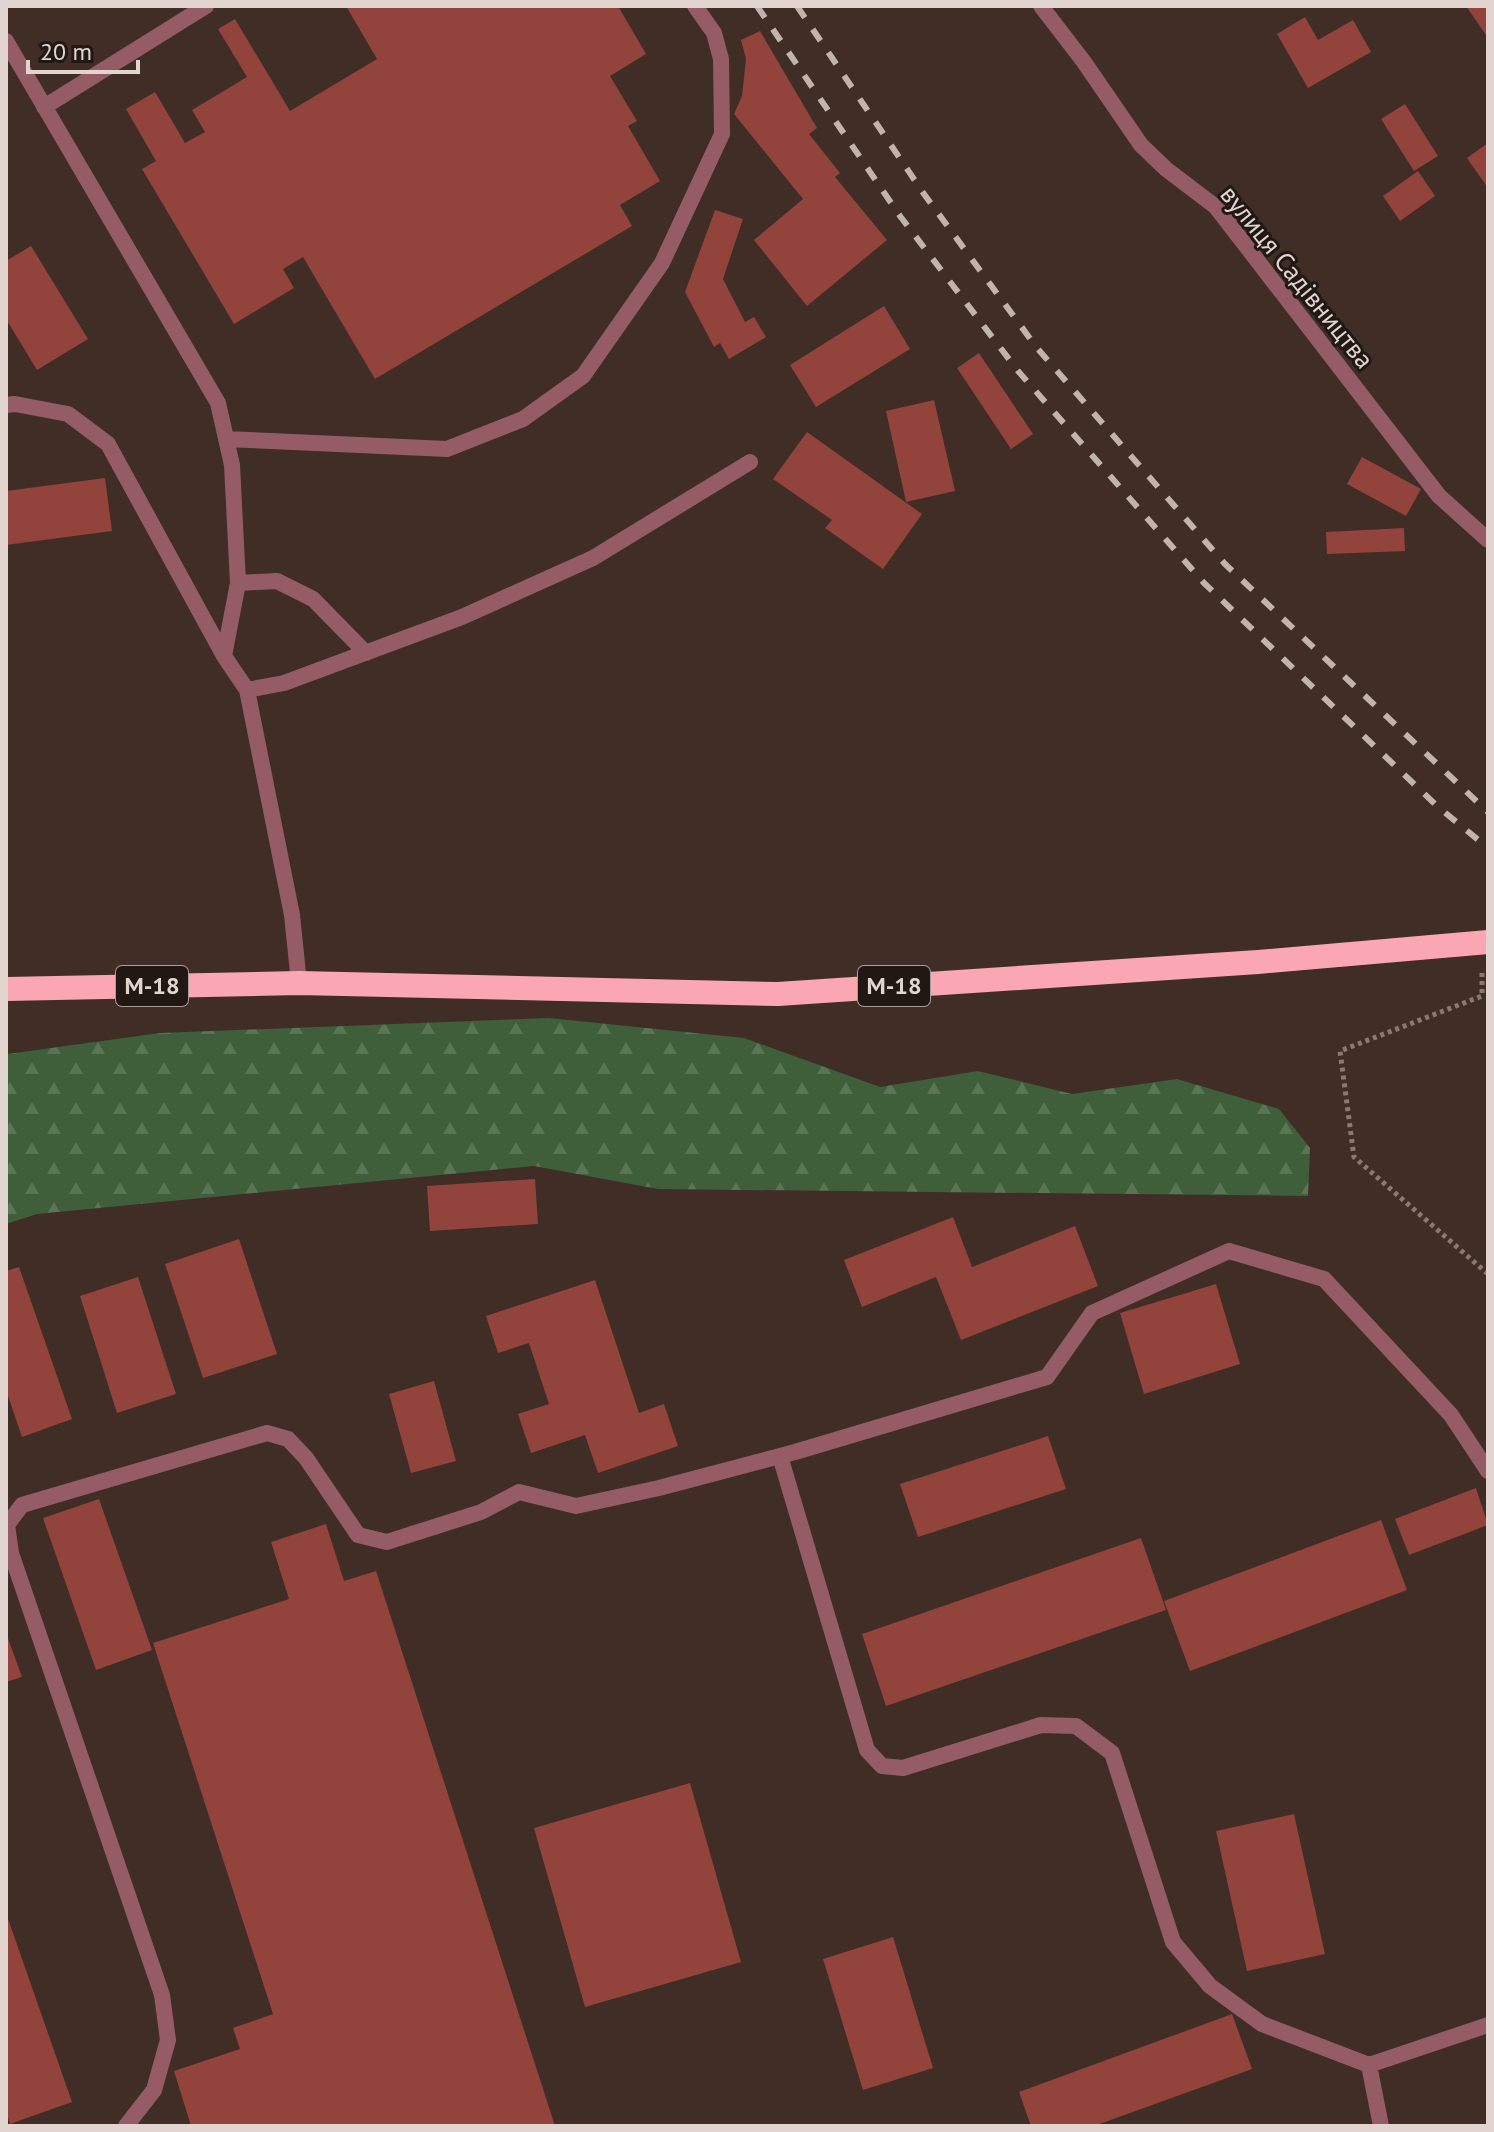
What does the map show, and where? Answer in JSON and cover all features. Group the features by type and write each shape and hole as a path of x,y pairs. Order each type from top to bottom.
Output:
{"highway":[{"name":"М-18","path":"6,989 299,983 778,994 1243,963 1485,942"}],"street":[{"path":"44,107 206,6"},
{"path":"226,439 447,449 523,419 583,376 662,263 722,134 721,59 714,33 695,6"},
{"name":"вулиця Садівництва","path":"1041,6 1141,145 1166,169 1216,207 1439,496 1488,540"},
{"path":"6,41 218,403 232,465 238,583 224,656"},
{"path":"6,405 68,414 108,444 224,656 247,690 292,915 299,983"},
{"path":"247,690 284,683 462,617 593,558 750,462"},
{"path":"238,583 277,581 313,599 366,653"},
{"path":"126,2126 154,2090 168,2040 162,1995 11,1553 7,1525 22,1505 267,1433 288,1439 306,1458 358,1535 387,1542 481,1512 519,1492 576,1506 780,1456 1047,1377 1092,1313 1229,1251 1324,1279 1451,1415 1488,1471"},
{"path":"780,1456 867,1750 882,1766 903,1768 1041,1725 1076,1726 1112,1753 1173,1942 1210,1986 1262,2024 1369,2065 1488,2025"},
{"path":"1369,2065 1381,2126"}],"path":[{"path":"1485,942 1482,996 1340,1051 1354,1157 1488,1274"}],"green space":[{"path":"549,1018 744,1038 880,1087 978,1071 1072,1094 1177,1079 1279,1109 1310,1148 1308,1196 658,1189 534,1166 37,1214 6,1224 8,1054 160,1033"}],"building":[{"path":"346,6 618,6 646,54 610,76 637,121 628,126 660,181 620,205 632,226 375,379 303,257 283,269 294,288 234,324 142,169 156,161 126,109 155,92 185,143 205,132 192,110 247,77 218,29 235,19 290,111 377,59"},
{"path":"1466,6 1488,6 1488,38"},
{"path":"1305,17 1318,40 1353,20 1371,52 1308,88 1277,34"},
{"path":"760,31 817,128 809,134 840,173 835,177 887,240 807,306 754,240 803,199 734,114 742,96 746,59 741,40"},
{"path":"1405,104 1438,156 1414,171 1381,119"},
{"path":"1488,143 1488,188 1467,158"},
{"path":"1418,171 1435,196 1400,221 1383,196"},
{"path":"715,210 743,219 723,279 745,322 754,317 766,337 729,359 720,343 714,347 685,292"},
{"path":"31,246 88,339 37,370 6,319 6,261"},
{"path":"884,306 910,349 816,407 790,365"},
{"path":"979,353 1033,434 1011,449 957,368"},
{"path":"934,400 955,491 906,502 886,411"},
{"path":"807,432 922,514 883,569 825,528 832,520 773,479"},
{"path":"1362,457 1421,489 1406,516 1347,484"},
{"path":"105,478 112,531 6,545 6,491"},
{"path":"1404,528 1405,551 1327,554 1326,532"},
{"path":"535,1179 538,1224 430,1231 427,1186"},
{"path":"953,1217 972,1267 1075,1226 1098,1286 961,1340 936,1277 862,1307 844,1260"},
{"path":"239,1239 277,1354 203,1378 165,1264"},
{"path":"19,1267 72,1419 22,1437 6,1390 6,1271"},
{"path":"138,1277 176,1394 117,1413 80,1296"},
{"path":"595,1280 639,1413 664,1404 678,1446 598,1473 585,1435 531,1453 518,1414 549,1404 529,1343 498,1353 486,1316"},
{"path":"1216,1284 1240,1364 1144,1394 1120,1313"},
{"path":"434,1381 456,1461 411,1473 389,1394"},
{"path":"1048,1436 1066,1489 918,1537 900,1484"},
{"path":"1476,1488 1488,1525 1409,1555 1395,1519"},
{"path":"99,1499 152,1650 96,1670 43,1518"},
{"path":"1381,1520 1407,1590 1190,1671 1164,1601"},
{"path":"326,1524 344,1581 376,1571 555,2126 191,2126 174,2071 240,2049 233,2028 273,2014 153,1643 289,1599 271,1542"},
{"path":"1141,1538 1166,1610 886,1706 862,1634"},
{"path":"6,1633 22,1677 6,1682"},
{"path":"690,1783 741,1962 585,2007 534,1828"},
{"path":"1294,1814 1325,1954 1247,1971 1216,1831"},
{"path":"6,1913 72,2102 10,2124 6,2112"},
{"path":"893,1937 933,2068 863,2090 823,1959"},
{"path":"1232,2014 1252,2069 1094,2126 1031,2126 1019,2092"}],"railway":[{"path":"757,6 900,216 1018,371 1204,583 1437,806 1488,848"},
{"path":"797,6 924,194 1037,348 1225,564 1488,812"}]}
